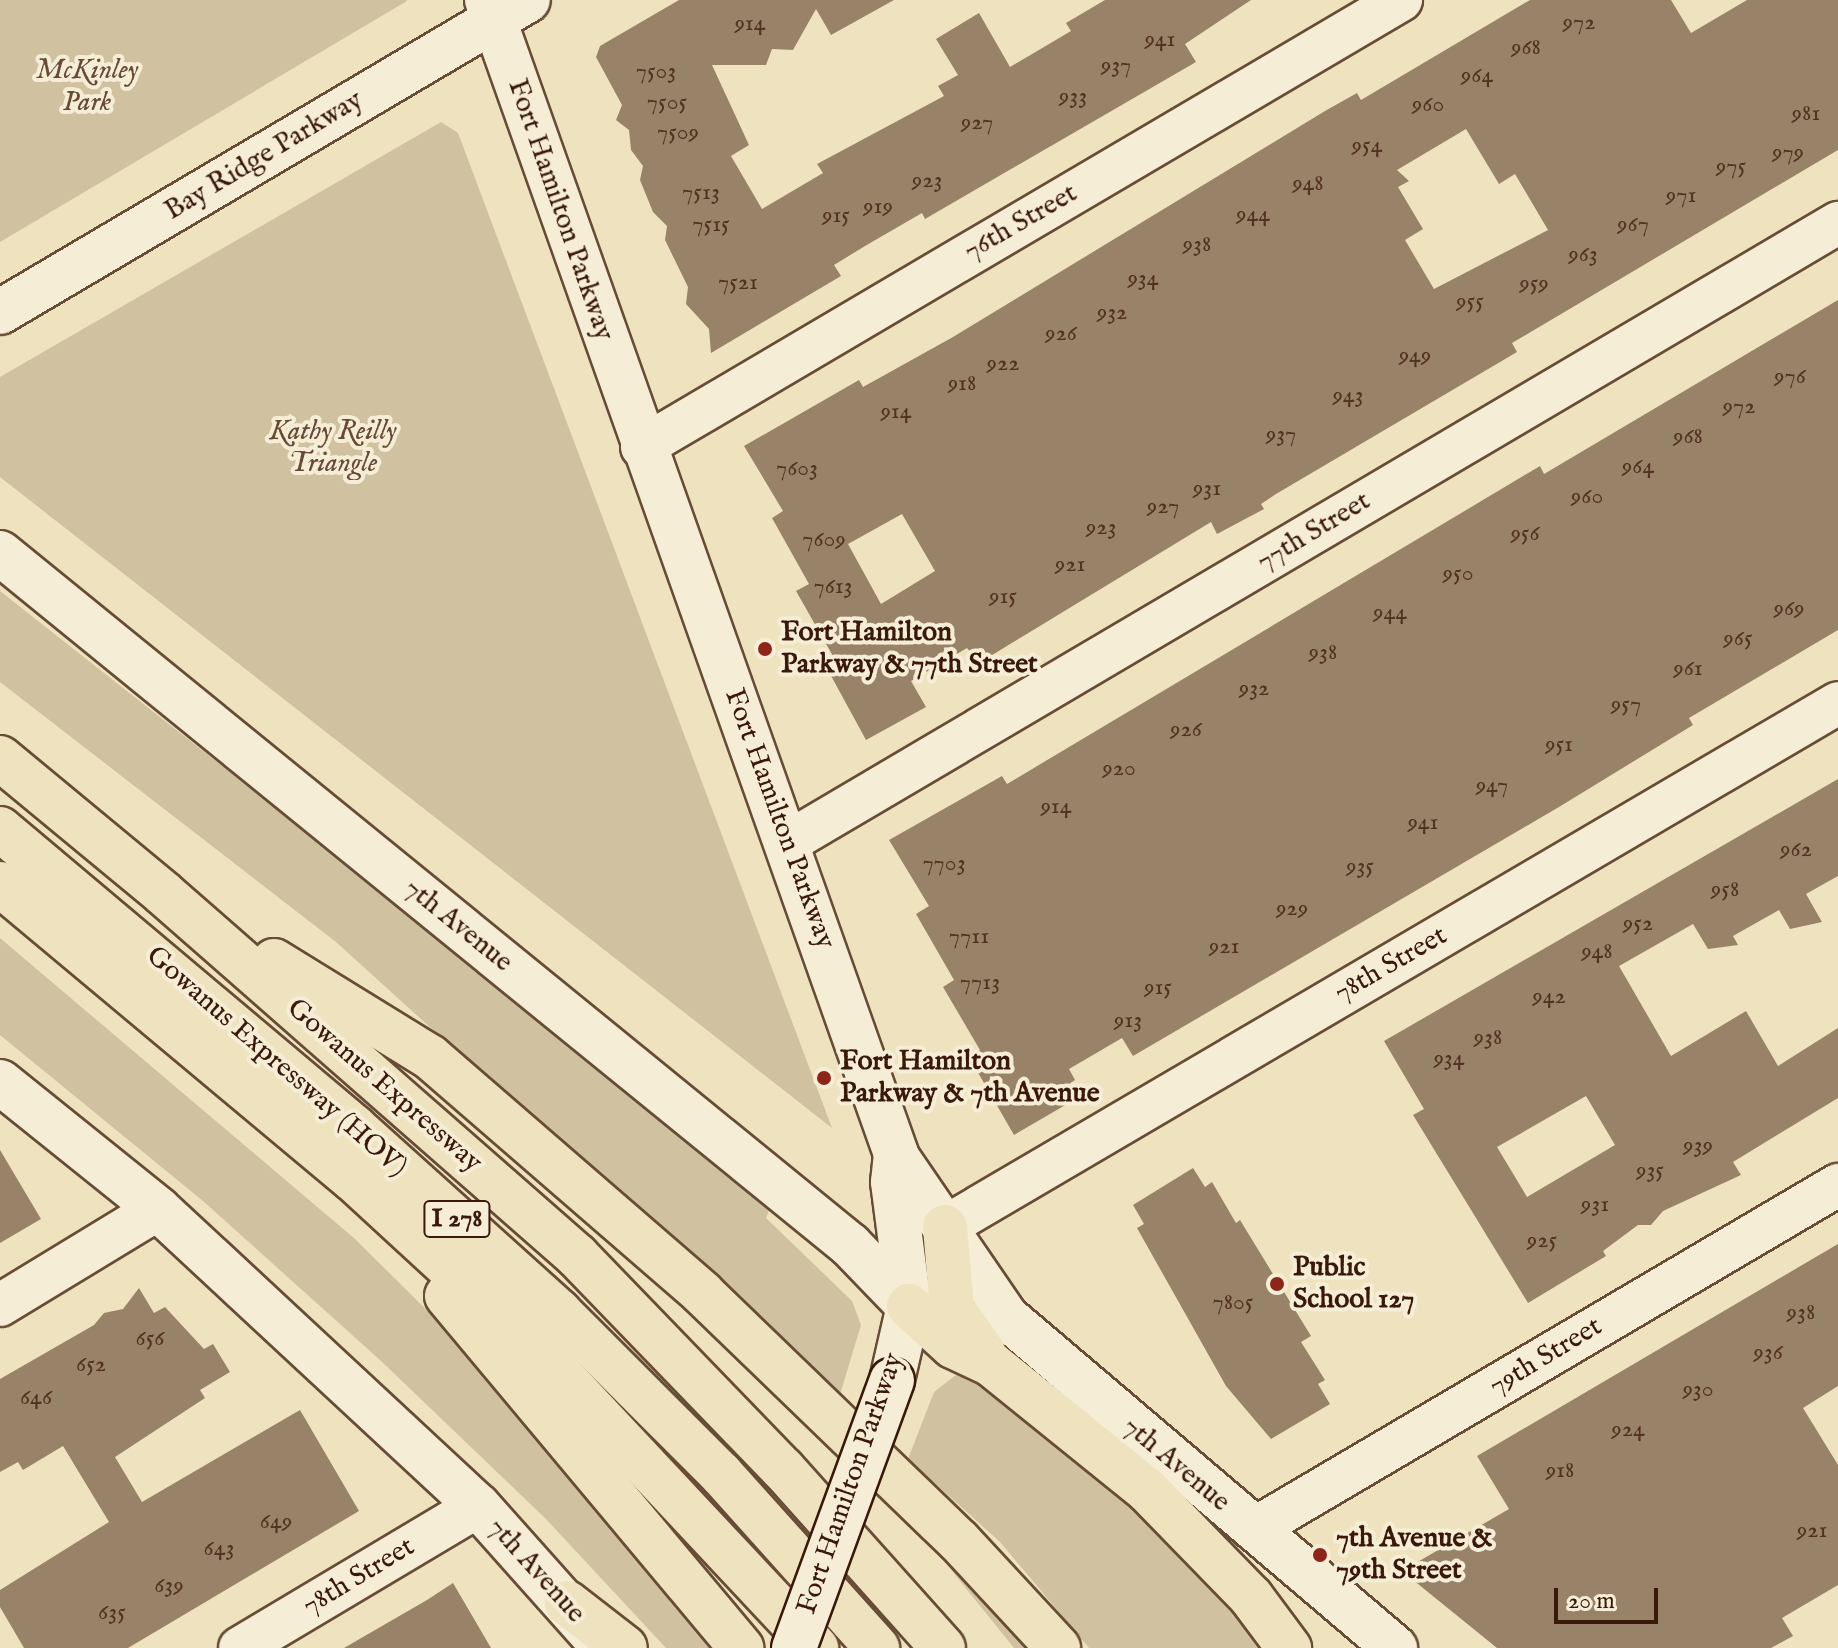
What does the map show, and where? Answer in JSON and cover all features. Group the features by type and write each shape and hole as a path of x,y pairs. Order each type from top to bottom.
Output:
{"highway":[{"name":"Gowanus Expressway","path":"0,758 163,893 577,1256 783,1469 943,1648"},
{"name":"Gowanus Expressway (HOV)","path":"0,829 355,1128 559,1312 721,1474 877,1648"},
{"name":"I 278","path":"0,884 353,1179 528,1340 816,1648"},
{"path":"163,893 430,1057 702,1293 959,1541 1058,1648"},
{"path":"353,1179 741,1648"},
{"path":"945,1227 952,1308 991,1364"},
{"path":"909,1306 953,1346 991,1364 1146,1489 1251,1597 1289,1648"},
{"path":"567,1603 625,1648"}],"main road":[{"name":"Fort Hamilton Parkway","path":"503,7 642,447 790,841 898,1159 893,1182 909,1306 892,1380 794,1648"},
{"name":"Bay Ridge Parkway","path":"0,312 503,7"},
{"name":"7th Avenue","path":"0,553 850,1245 909,1306"},
{"name":"7th Avenue","path":"0,1082 158,1209 478,1506 567,1603 602,1648"},
{"name":"7th Avenue","path":"898,1159 1006,1317 1395,1648"}],"street":[{"name":"76th Street","path":"642,447 1401,0"},
{"name":"77th Street","path":"790,841 1838,223"},
{"name":"78th Street","path":"945,1227 1838,703"},
{"name":"79th Street","path":"1254,1529 1838,1185"},
{"path":"0,1305 158,1209"},
{"name":"78th Street","path":"240,1648 478,1506"}],"green space":[{"name":"McKinley Park","path":"0,0 406,0 407,1 0,242"},
{"name":"Kathy Reilly Triangle","path":"441,122 458,133 832,1128 0,477 0,377"},
{"path":"0,591 773,1200 766,1218 852,1301 861,1325 839,1398 336,942 0,682"},
{"path":"0,938 355,1239 474,1357 726,1648 666,1648 546,1519 380,1360 203,1201 0,1035"},
{"path":"956,1375 981,1382 1128,1497 1216,1584 1263,1648 1089,1648 1000,1542 908,1459 934,1392"},
{"path":"899,1505 1036,1648 1014,1648"}],"building":[{"path":"679,0 894,0 831,35 816,9 793,50 772,49 766,65 712,65 749,145 731,156 762,209 823,173 817,164 944,96 938,86 958,75 936,39 979,13 1010,67 1071,31 1066,23 1105,0 1251,0 1185,44 1196,62 925,219 922,213 865,246 834,265 841,276 711,353 709,329 686,304 688,287 665,240 667,226 653,212 640,180 643,166 631,150 629,130 616,120 622,105 596,57 600,46"},
{"path":"1530,0 1671,0 1691,33 1747,0 1838,0 1838,150 1512,343 1517,352 1276,494 1261,504 1264,509 1217,534 1211,522 979,663 967,648 911,681 926,707 866,740 823,661 833,656 796,591 809,584 772,518 783,511 744,446 859,380 863,387 953,337 1357,93 1361,100","holes":["1466,129 1499,184 1515,174 1548,230 1434,289 1405,240 1423,229 1398,187 1409,181 1397,170","902,514 935,571 881,604 848,544"]},
{"path":"1838,300 1838,630 1689,718 1693,725 1559,807 1133,1056 1122,1038 1069,1069 1075,1080 1066,1086 1074,1100 1014,1135 969,1057 980,1050 943,987 954,980 916,914 929,906 889,840 1002,776 1007,784 1540,466 1544,474"},
{"path":"1838,779 1838,876 1806,894 1822,922 1790,929 1779,910 1733,936 1738,945 1708,949 1693,924 1619,966 1671,1056 1746,1011 1778,1066 1838,1028 1838,1098 1733,1162 1741,1175 1663,1211 1651,1225 1638,1225 1603,1251 1606,1256 1528,1303 1413,1115 1424,1109 1384,1041","holes":["1586,1096 1615,1145 1527,1197 1497,1147"]},
{"path":"0,1150 41,1219 0,1243"},
{"path":"1193,1168 1205,1187 1212,1182 1236,1223 1240,1220 1311,1336 1301,1342 1325,1380 1318,1384 1330,1404 1271,1439 1226,1386 1137,1228 1144,1224 1133,1205"},
{"path":"1838,1244 1838,1386 1803,1408 1838,1465 1838,1585 1782,1618 1793,1636 1771,1648 1497,1648 1402,1571 1509,1509 1477,1456"},
{"path":"139,1288 154,1313 165,1307 204,1349 213,1344 230,1372 200,1390 205,1398 115,1457 142,1502 300,1410 359,1511 128,1648 24,1648 0,1607 0,1590 109,1522 63,1446 23,1470 18,1462 0,1472 0,1379 94,1325 104,1313 123,1309"},
{"path":"453,1583 491,1648 344,1648 427,1600"}],"place":[{"name":"Fort Hamilton Parkway & 77th Street","path":"765,649"},
{"name":"Fort Hamilton Parkway & 7th Avenue","path":"824,1078"},
{"name":"Public School 127","path":"1277,1284"},
{"name":"7th Avenue & 79th Street","path":"1320,1555"}]}
